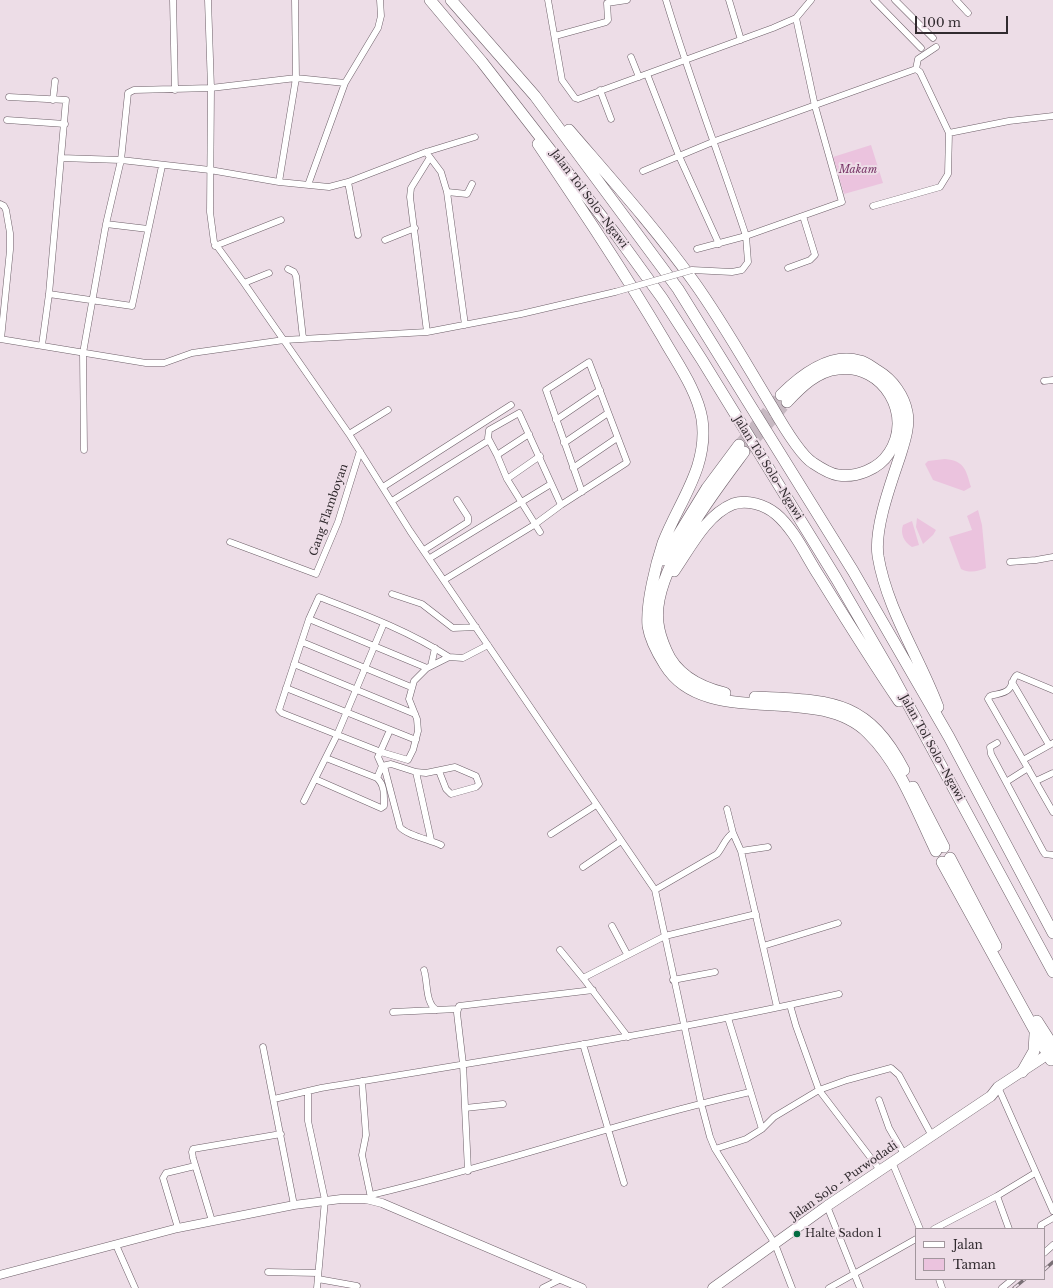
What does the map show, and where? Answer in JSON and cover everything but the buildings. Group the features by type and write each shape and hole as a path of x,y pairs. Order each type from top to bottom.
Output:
{"highway":[{"name":"Jalan Tol Solo–Ngawi","path":"430,0 496,80 594,205 662,298 836,578 937,756 1053,972"},
{"name":"Jalan Tol Solo–Ngawi","path":"451,0 535,96 678,289 845,558 949,738 1053,933"},
{"path":"496,80 623,271 686,378 702,418 702,451 696,472 664,543 656,571 649,601 648,628 659,655 666,667 675,677 690,688 703,694 734,702 818,708 842,714 868,732 894,766 940,849 893,749 874,727 852,711 832,703 808,699 737,696 718,691 688,678 668,655 660,635 657,622 660,592 672,561 741,449 707,488 656,571"},
{"path":"535,96 558,118 640,210 695,283 789,435 811,463 837,475 858,474 878,464 889,454 896,440 899,420 896,405 889,392 879,380 859,370 839,368 823,373 784,398 802,375 820,365 842,359 861,361 885,375 898,390 904,401 908,414 905,438 880,525 878,554 886,593 931,690 949,738"},
{"path":"664,583 708,523 718,512 735,503 750,502 761,505 775,513 791,532 869,656 937,756"},
{"path":"946,860 1012,977 1052,1054"},
{"path":"1039,1031 1053,1034"},
{"path":"1018,1077 1034,1050 1039,1031"}],"main road":[{"name":"Jalan Solo - Purwodadi","path":"713,1288 827,1206 1052,1054"}],"street":[{"path":"173,0 175,90"},
{"path":"208,0 211,88 210,226 215,246 244,283 360,451 444,580 654,890 683,1026 710,1137 715,1149 775,1244 792,1288"},
{"path":"279,182 296,78 295,0"},
{"path":"308,185 345,83 378,28 381,16 380,0"},
{"path":"548,0 561,75 566,88 577,99 742,40 796,18 811,0"},
{"path":"555,36 606,22 608,20 607,3 627,0"},
{"path":"0,204 4,206 6,210 10,233 0,339 146,363 164,362 192,353 302,338 427,332 614,292 692,270 732,272 742,270 748,262 746,236 715,141 684,61 666,0"},
{"path":"729,0 742,40"},
{"path":"874,0 921,48"},
{"path":"895,0 933,38"},
{"path":"956,0 968,12"},
{"path":"697,249 746,236 842,202 815,106 796,18"},
{"path":"916,69 918,59 936,47"},
{"path":"631,57 639,77"},
{"path":"643,171 715,141 916,69"},
{"path":"873,206 940,187 948,174 949,133 920,72 916,69"},
{"path":"647,74 679,156 719,244"},
{"path":"84,450 83,353 91,301 106,224 121,160 128,93 134,90 211,88 296,78 345,83"},
{"path":"53,100 55,81"},
{"path":"600,90 611,118"},
{"path":"9,97 66,100 49,294 42,345"},
{"path":"949,133 1009,121 1053,116"},
{"path":"7,120 65,124"},
{"path":"61,158 121,160 162,166 210,170 279,182 329,187 348,182 426,152 475,137"},
{"path":"426,152 429,159 441,172 447,192 464,325"},
{"path":"427,332 410,197 411,188 429,159"},
{"path":"49,294 132,306 162,166"},
{"path":"348,182 358,235"},
{"path":"447,192 467,194 472,184"},
{"path":"788,268 810,260 815,255 803,216"},
{"path":"215,246 281,220"},
{"path":"106,224 148,229"},
{"path":"385,240 415,228"},
{"path":"288,269 294,272 296,276 302,338"},
{"path":"244,283 269,273"},
{"path":"444,580 534,525 561,505 582,492 626,462 589,362 547,389 556,420 582,492"},
{"path":"1044,381 1053,380"},
{"path":"556,420 600,390"},
{"path":"383,487 511,405"},
{"path":"348,434 388,410"},
{"path":"540,532 534,525 507,479 488,438 488,433 510,417 519,413 530,434 561,505"},
{"path":"564,443 608,413"},
{"path":"497,455 530,434"},
{"path":"573,468 617,438"},
{"path":"392,501 486,442"},
{"name":"Gang Flamboyan","path":"230,542 316,574 338,522 360,451"},
{"path":"507,479 540,456"},
{"path":"430,558 551,484"},
{"path":"424,550 468,522 468,517 457,500"},
{"path":"1010,562 1053,557"},
{"path":"392,594 422,604 453,628 476,627"},
{"path":"449,657 429,667 418,676 411,687 409,699 418,727 416,740 408,760 381,752 280,712 279,707 309,619 319,597 384,623 435,648 449,657 463,658 488,645"},
{"path":"309,619 429,667"},
{"path":"304,801 337,735 364,667 384,623"},
{"path":"302,642 411,687"},
{"path":"429,667 435,648"},
{"path":"294,664 415,714"},
{"path":"1053,690 1020,676 1015,676 1010,688 1005,692 990,696 988,699 1053,812"},
{"path":"1012,682 1051,744 1023,760"},
{"path":"286,688 416,740"},
{"path":"390,730 378,760 383,766 400,827 404,832 431,840 441,845"},
{"path":"997,743 990,747 990,750 1043,851 1045,854 1053,855"},
{"path":"315,779 383,807 384,795 381,782 377,778 326,758"},
{"path":"377,778 383,766 391,764 416,772 426,773 455,767 461,768 476,776 479,784 476,787 451,794 446,789 439,771"},
{"path":"1006,782 1028,768"},
{"path":"416,772 431,840"},
{"path":"1036,781 1053,773"},
{"path":"551,834 596,805"},
{"path":"727,809 733,833 741,851 777,1007"},
{"path":"654,890 717,854 727,837 733,833"},
{"path":"583,867 621,841"},
{"path":"741,851 768,847"},
{"path":"583,978 627,954 665,936 756,914"},
{"path":"763,946 838,923"},
{"path":"612,926 627,954"},
{"path":"560,950 593,990 628,1037"},
{"path":"424,970 430,1002 437,1010"},
{"path":"673,980 715,972"},
{"path":"393,1012 457,1009 462,1004 593,990"},
{"path":"274,1099 362,1081 628,1037 728,1018 839,994"},
{"path":"790,1005 819,1090 880,1170"},
{"path":"457,1009 463,1064 468,1171"},
{"path":"728,1018 762,1129"},
{"path":"583,1044 624,1183"},
{"path":"263,1047 294,1205"},
{"path":"715,1149 746,1139 762,1129 774,1117 819,1090 847,1080 893,1069 899,1075 932,1136"},
{"path":"362,1081 366,1135 362,1155 371,1198"},
{"path":"1000,1090 1018,1129 1035,1173 1053,1211"},
{"path":"308,1091 308,1121 325,1200 317,1288"},
{"path":"0,1275 178,1228 325,1200 371,1198 468,1171 607,1128 701,1103 750,1092"},
{"path":"878,1100 889,1128 904,1154"},
{"path":"465,1108 503,1104"},
{"path":"212,1221 195,1166 192,1152 193,1149 281,1134"},
{"path":"892,1162 920,1228"},
{"path":"178,1228 163,1178 166,1173 195,1166"},
{"path":"936,1228 997,1196 1035,1173"},
{"path":"997,1196 1009,1228"},
{"path":"371,1198 559,1280 582,1288"},
{"path":"827,1206 860,1288"},
{"path":"1041,1228 1041,1225 1053,1218"},
{"path":"828,1288 915,1240"},
{"path":"116,1245 135,1288"},
{"path":"1045,1252 1053,1245"},
{"path":"268,1272 318,1276 357,1286"},
{"path":"543,1288 559,1280"},
{"path":"559,1280 560,1288"},
{"path":"1002,1288 1012,1280"}],"green space":[{"name":"Makam","path":"871,145 883,183 844,194 833,157"},
{"path":"945,459 957,462 964,467 971,487 964,491 933,480 925,464 928,461"},
{"path":"978,510 982,525 986,568 976,571 967,571 961,569 949,537 972,530 967,516"},
{"path":"917,518 936,530 933,535 923,544 916,527"},
{"path":"912,521 919,545 912,547 905,540 902,532 903,525"}],"tunnel":[{"path":"739,445 781,395"},
{"path":"744,452 787,402"}],"railway":[{"path":"1045,1269 1053,1262"},
{"path":"1014,1288 1024,1280"}],"place":[{"name":"Halte Sadon 1","path":"797,1234"}]}
